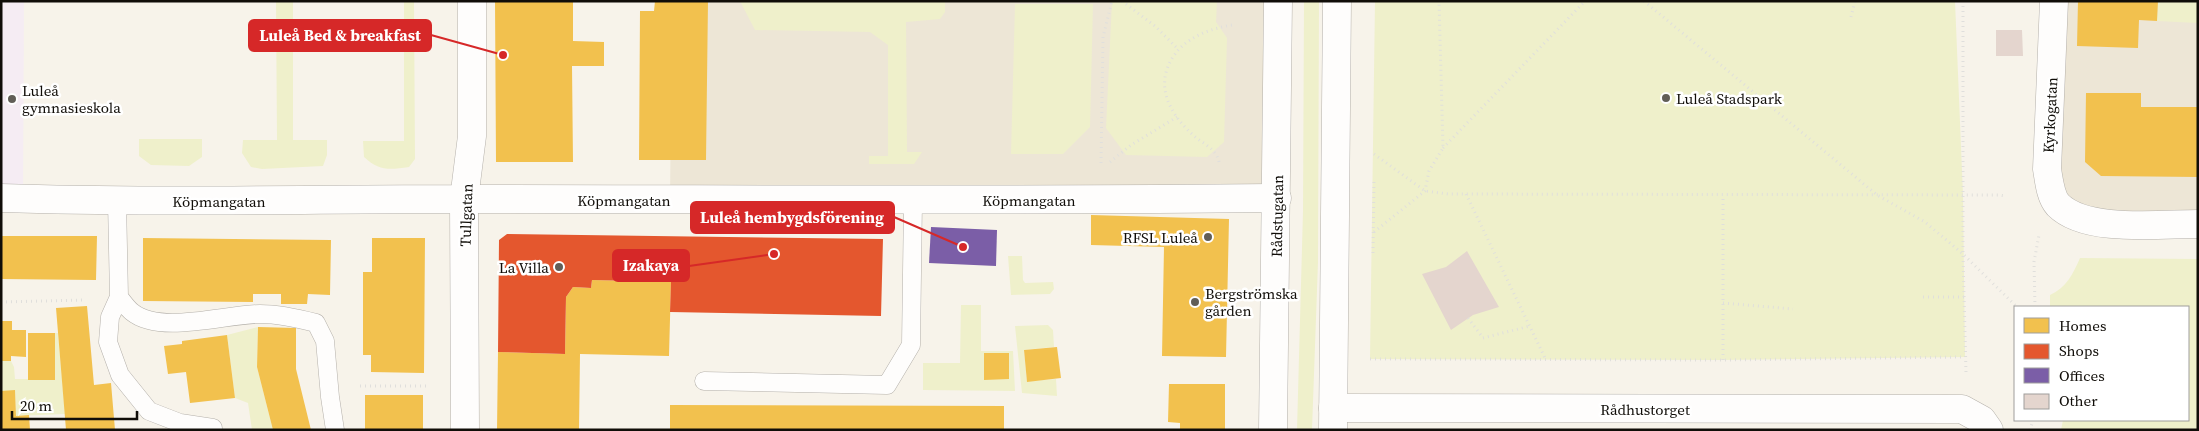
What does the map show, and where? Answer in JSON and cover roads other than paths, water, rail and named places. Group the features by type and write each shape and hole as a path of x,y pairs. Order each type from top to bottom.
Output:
{"street":[{"name":"Tullgatan","path":"465,430 464,199 472,136 472,1"},
{"name":"Rådstugatan","path":"1273,430 1278,1"},
{"path":"1333,419 1337,1"},
{"name":"Kyrkogatan","path":"2054,1 2047,169 2051,193 2057,204 2076,218 2101,224 2198,224"},
{"name":"Köpmangatan","path":"1,198 117,201 464,199 913,201 1277,198"},
{"name":"Rådhustorget","path":"1333,419 1962,409 1986,425"}],"lane":[{"path":"117,201 119,297 110,317 108,342 120,374 150,411 180,423 213,428"},
{"path":"704,381 887,384 911,345 913,201"},
{"path":"119,297 133,313 152,320 187,323 258,314 283,315 316,323 325,341 335,430"}],"place":[{"name":"Luleå Bed & breakfast","path":"503,55"},
{"name":"Luleå Stadspark","path":"1666,98"},
{"name":"Luleå gymnasieskola","path":"12,99"},
{"name":"RFSL Luleå","path":"1208,237"},
{"name":"Luleå hembygdsförening","path":"963,247"},
{"name":"Izakaya","path":"774,254"},
{"name":"La Villa","path":"559,267"},
{"name":"Bergströmska gården","path":"1195,302"}]}
